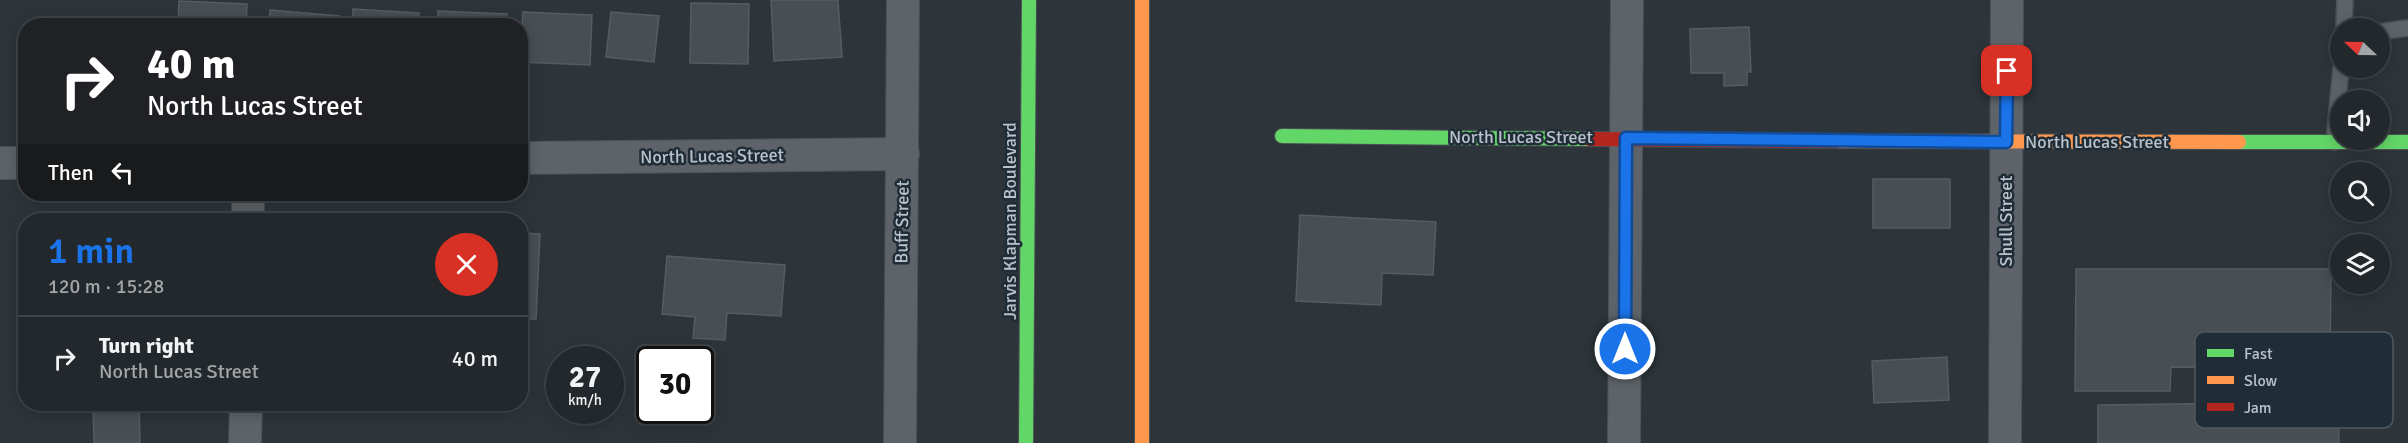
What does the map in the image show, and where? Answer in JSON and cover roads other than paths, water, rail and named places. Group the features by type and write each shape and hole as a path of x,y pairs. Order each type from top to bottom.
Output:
{"main road":[{"name":"Jarvis Klapman Boulevard","path":"1026,443 1029,0"},
{"path":"1142,0 1142,443"},
{"name":"North Lucas Street","path":"1282,136 2006,142 2330,142"},
{"name":"North Lucas Street","path":"2390,142 2408,142"}],"street":[{"name":"Buff Street","path":"900,443 903,0"},
{"path":"1624,443 1627,0"},
{"name":"Shull Street","path":"2005,443 2007,0"},
{"name":"North Lucas Street","path":"528,158 903,154"},
{"path":"0,163 18,163"},
{"path":"245,443 246,411"}],"lane":[{"path":"2344,18 2345,0"},
{"path":"2390,30 2408,28"}]}
